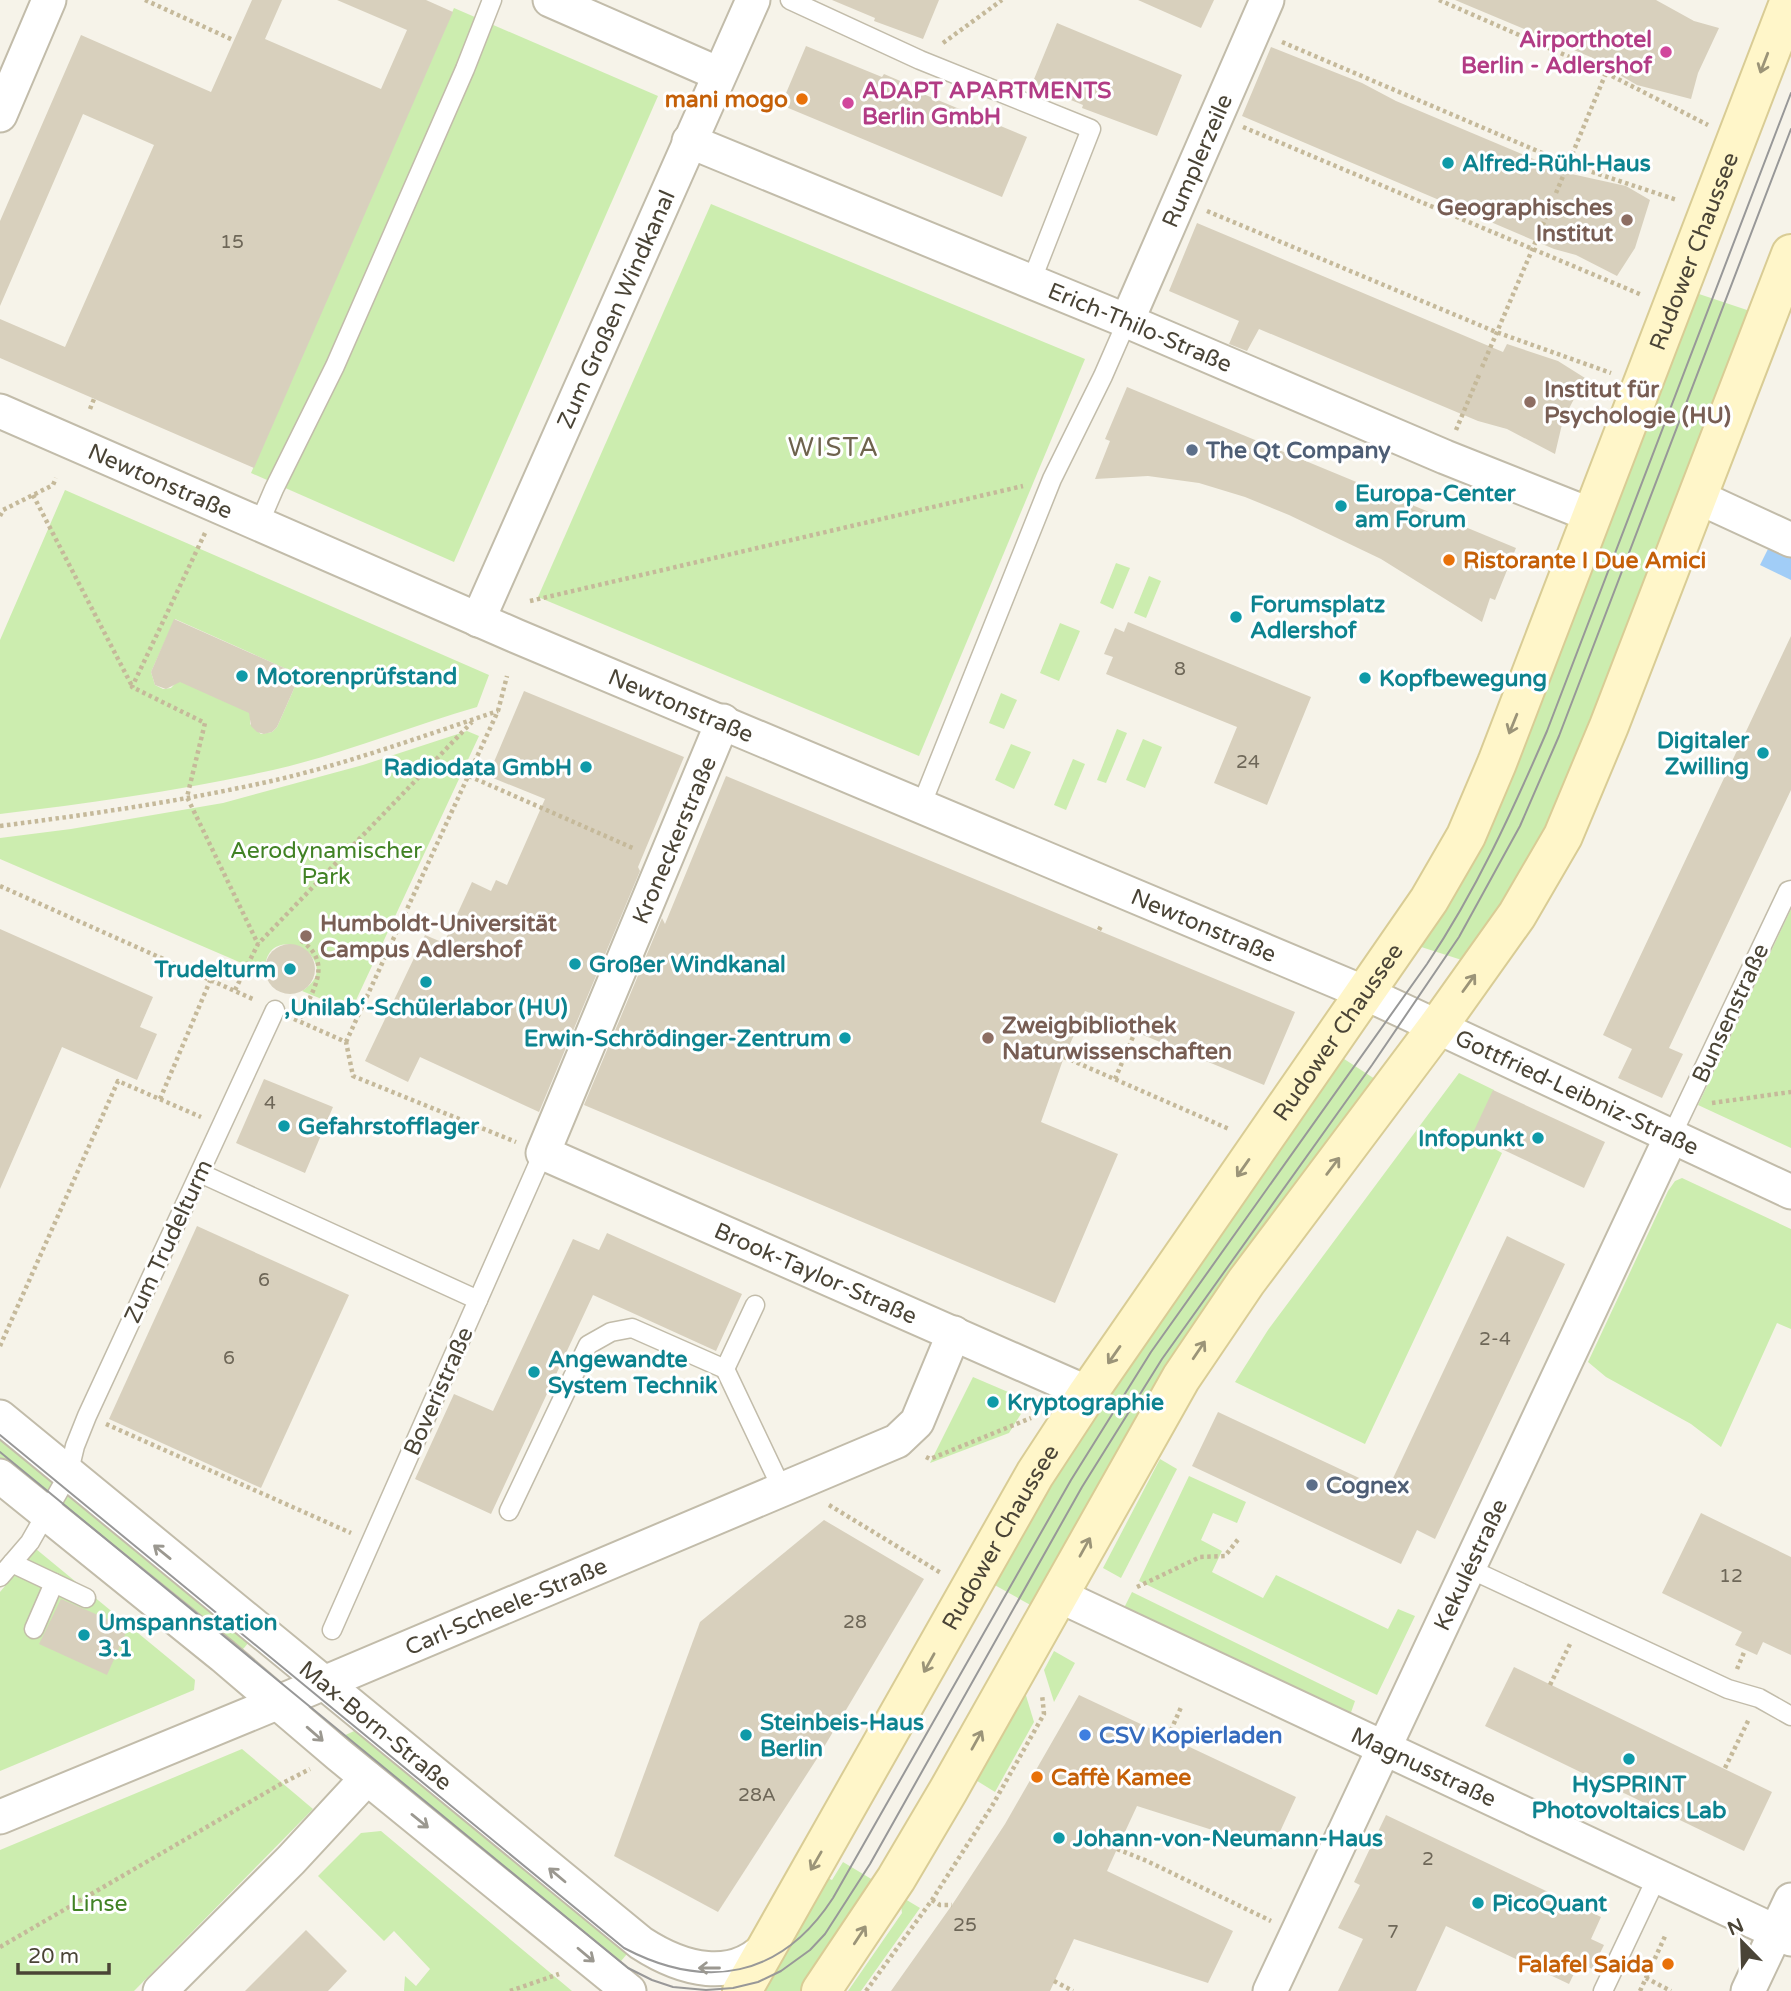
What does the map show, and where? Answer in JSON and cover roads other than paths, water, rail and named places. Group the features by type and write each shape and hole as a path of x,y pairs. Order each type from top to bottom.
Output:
{"main road":[{"name":"Rudower Chaussee","path":"742,1991 1035,1474 1088,1393 1429,900 1466,836 1532,674 1790,0"},
{"path":"821,1991 896,1879 1181,1378 1246,1282 1438,1026 1517,915 1563,836 1609,726 1791,254"}],"street":[{"path":"0,115 48,0"},
{"path":"550,0 719,74"},
{"name":"Zum Großen Windkanal","path":"478,620 752,0"},
{"name":"Rumplerzeile","path":"1127,321 1267,0"},
{"name":"Erich-Thilo-Straße","path":"689,141 1127,321 1445,457 1591,514"},
{"name":"Newtonstraße","path":"0,411 478,620 1365,993"},
{"path":"1698,497 1791,540"},
{"name":"Kroneckerstraße","path":"543,1153 723,721"},
{"name":"Gottfried-Leibniz-Straße","path":"1365,993 1791,1192"},
{"name":"Kekuléstraße","path":"1270,1991 1671,1138"},
{"name":"Brook-Taylor-Straße","path":"543,1153 1088,1393"},
{"name":"Carl-Scheele-Straße","path":"0,1817 897,1441 917,1422 954,1333"},
{"name":"Max-Born-Straße","path":"0,1417 628,1934 651,1950 686,1966 719,1968 744,1963 770,1942"},
{"name":"Max-Born-Straße","path":"0,1476 629,1991"},
{"name":"Magnusstraße","path":"1058,1595 1783,1936"},
{"path":"160,1991 291,1860 367,1778"},
{"path":"1748,1991 1783,1936 1791,1900"}],"lane":[{"path":"259,524 335,366 465,69 492,0"},
{"path":"790,0 920,60 1091,129 1031,282"},
{"path":"921,806 1052,479 1127,321"},
{"name":"Bunsenstraße","path":"1671,1138 1788,891 1791,890"},
{"name":"Zum Trudelturm","path":"6,1570 30,1542 68,1475 75,1446 87,1416 275,1010"},
{"name":"Boveristraße","path":"332,1630 543,1153"},
{"path":"200,1173 478,1300"},
{"path":"725,1369 755,1306"},
{"path":"509,1511 588,1345 611,1332 632,1328 725,1369 789,1487"},
{"path":"1470,1569 1728,1689 1759,1698 1791,1716"},
{"path":"6,1570 54,1583 86,1598"},
{"path":"34,1629 54,1583"},
{"path":"1603,1991 1657,1877"}],"water":[{"path":"1769,547 1791,557 1791,580 1760,565"}],"tram line":[{"path":"0,1435 624,1948 684,1970 712,1972 740,1969 766,1960 790,1946 812,1925 833,1898 1071,1480 1151,1352 1427,964 1477,880 1547,731 1791,93"},
{"path":"0,1452 628,1968 673,1987 706,1990 733,1988 758,1982 781,1971 810,1950 825,1934 870,1864 1082,1487 1162,1359 1372,1065 1459,937 1520,826 1559,736 1791,129"}],"place":[{"name":"Airporthotel Berlin - Adlershof","path":"1666,52"},
{"name":"mani mogo","path":"802,99"},
{"name":"ADAPT APARTMENTS Berlin GmbH","path":"848,103"},
{"name":"Alfred-Rühl-Haus","path":"1448,163"},
{"name":"Geographisches Institut","path":"1627,220"},
{"name":"Institut für Psychologie (HU)","path":"1530,402"},
{"name":"The Qt Company","path":"1192,450"},
{"name":"Europa-Center am Forum","path":"1341,506"},
{"name":"Ristorante I Due Amici","path":"1449,560"},
{"name":"Forumsplatz Adlershof","path":"1236,617"},
{"name":"Motorenprüfstand","path":"242,676"},
{"name":"Kopfbewegung","path":"1365,678"},
{"name":"Digitaler Zwilling","path":"1763,753"},
{"name":"Radiodata GmbH","path":"586,767"},
{"name":"Humboldt-Universität Campus Adlershof","path":"306,936"},
{"name":"Großer Windkanal","path":"575,964"},
{"name":"Trudelturm","path":"290,969"},
{"name":"‚Unilab‘-Schülerlabor (HU)","path":"426,982"},
{"name":"Erwin-Schrödinger-Zentrum","path":"845,1038"},
{"name":"Zweigbibliothek Naturwissenschaften","path":"988,1038"},
{"name":"Gefahrstofflager","path":"284,1126"},
{"name":"Infopunkt","path":"1538,1138"},
{"name":"Angewandte System Technik","path":"534,1372"},
{"name":"Kryptographie","path":"993,1402"},
{"name":"Cognex","path":"1312,1485"},
{"name":"Umspannstation 3.1","path":"84,1635"},
{"name":"Steinbeis-Haus Berlin","path":"746,1735"},
{"name":"CSV Kopierladen","path":"1085,1735"},
{"name":"HySPRINT Photovoltaics Lab","path":"1629,1759"},
{"name":"Caffè Kamee","path":"1037,1777"},
{"name":"Johann-von-Neumann-Haus","path":"1059,1838"},
{"name":"PicoQuant","path":"1478,1903"},
{"name":"Falafel Saida","path":"1668,1964"}],"district":[{"name":"WISTA","path":"834,447"}],"park label":[{"name":"Aerodynamischer Park","path":"326,863"},
{"name":"Linse","path":"99,1903"}]}
